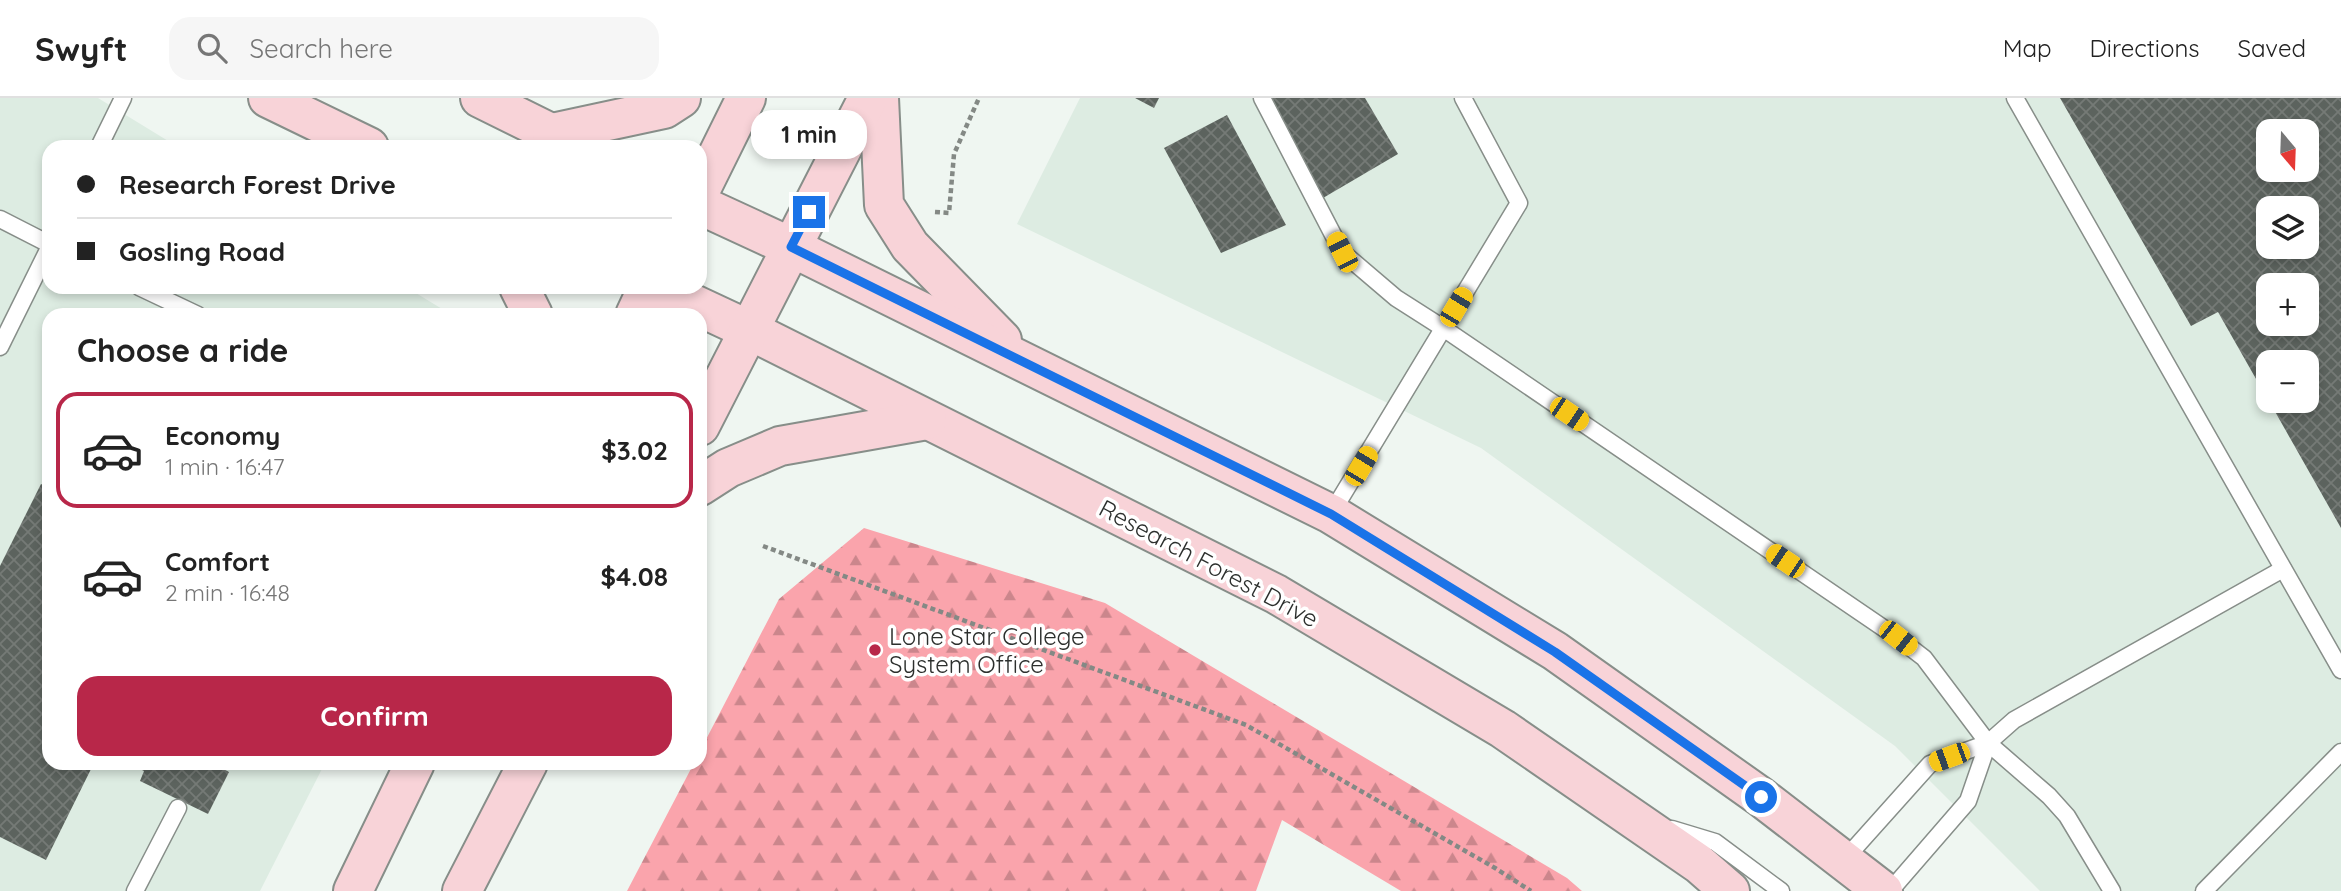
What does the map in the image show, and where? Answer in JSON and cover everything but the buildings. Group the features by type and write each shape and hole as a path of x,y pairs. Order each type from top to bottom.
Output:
{"main road":[{"path":"268,98 355,140"},
{"path":"480,98 566,140 664,109 681,98"},
{"path":"707,177 746,98"},
{"path":"707,412 868,98"},
{"path":"879,98 884,205 910,246 1024,362"},
{"path":"707,208 791,247 1331,514 1555,652 1761,797 1883,891"},
{"name":"Research Forest Drive","path":"672,294 702,308"},
{"name":"Research Forest Drive","path":"707,310 1276,594 1503,729 1699,864 1730,891"},
{"path":"707,482 728,468 780,446 927,420"},
{"path":"353,891 412,770"},
{"path":"462,891 524,770"}],"lane":[{"path":"102,140 123,98"},
{"path":"1262,98 1342,252 1396,298 1924,658 1988,743 2049,796 2067,816 2112,891"},
{"path":"1331,514 1519,203 1463,98"},
{"path":"2014,98 2341,670"},
{"path":"0,219 42,242"},
{"path":"0,347 42,260"},
{"path":"154,294 183,308"},
{"path":"1844,860 1930,764 1988,743 2014,720 2283,569"},
{"path":"1890,891 1968,801 1988,743"},
{"path":"2204,891 2341,752"},
{"path":"135,891 178,808"},
{"path":"1630,816 1715,842 1781,891"}],"path":[{"path":"884,205 949,214 954,155 979,98"},
{"path":"763,546 1246,725 1531,891"}],"shaded area":[{"path":"0,98 98,98 167,140 42,140 42,294 418,294 440,308 42,308 42,770 321,770 260,891 0,891"},
{"path":"1080,98 2341,98 2341,891 2040,891 1895,746 1481,448 1017,224"}],"green space":[{"name":"Lone Star College System Office","path":"864,528 1105,603 1567,878 1582,891 1401,891 1282,820 1256,891 627,891 690,770 707,770 707,738 779,599"}],"place":[{"name":"Lone Star College System Office","path":"875,650"}],"route":[{"path":"809,212 791,247 1331,514 1555,652 1761,797"}]}
